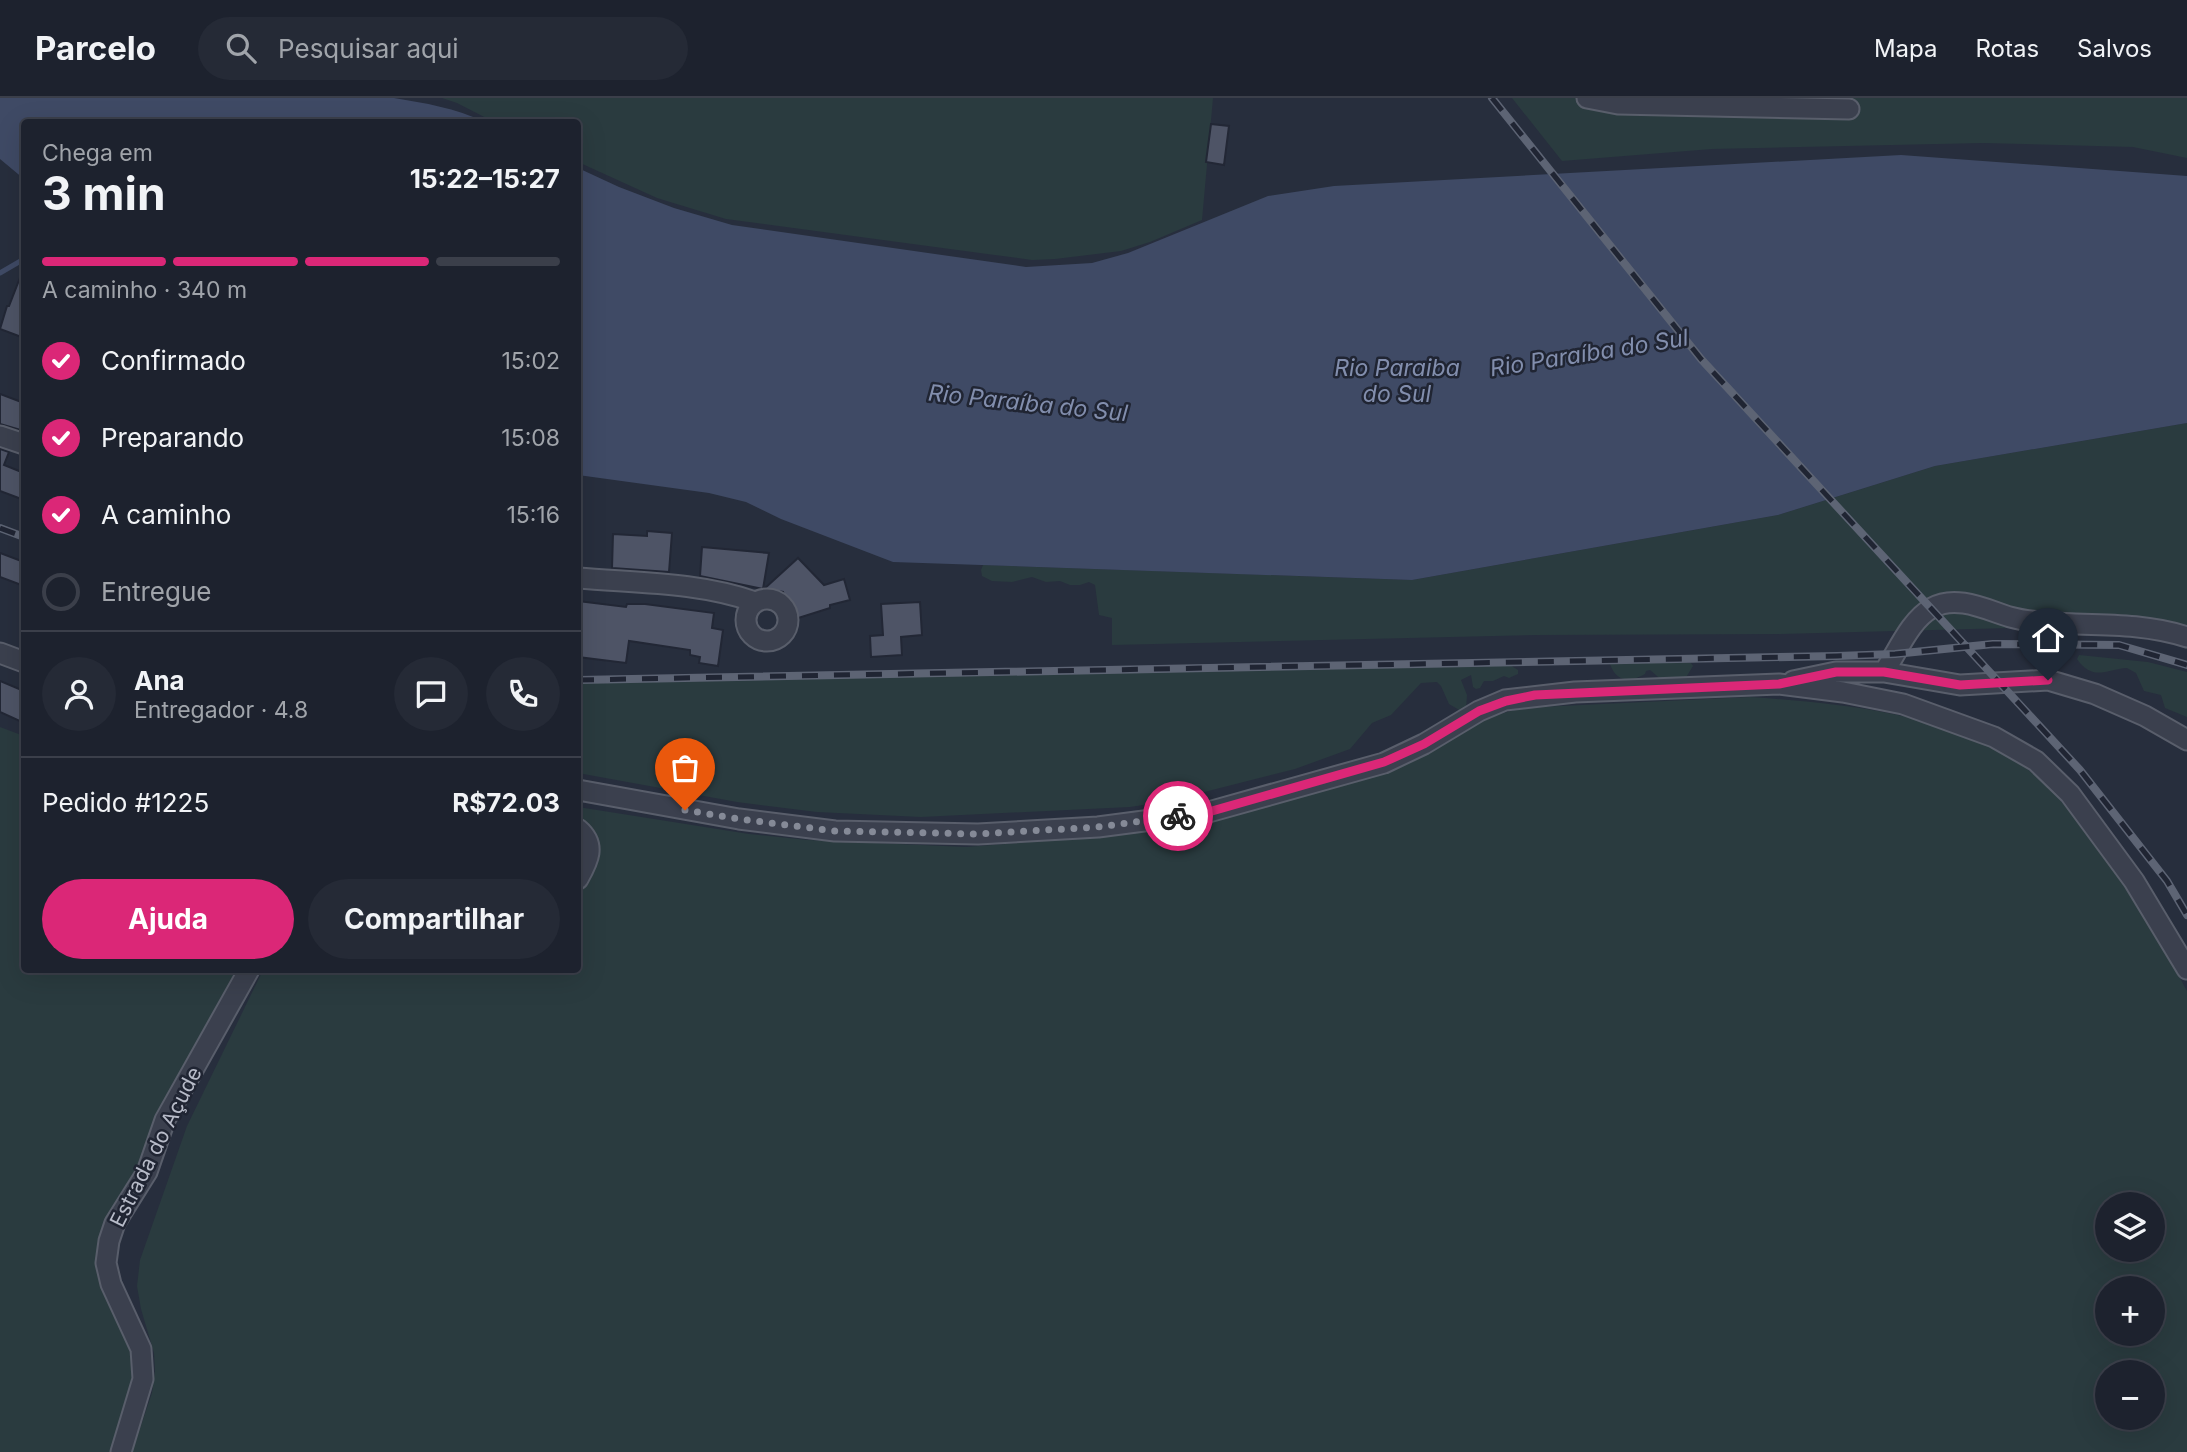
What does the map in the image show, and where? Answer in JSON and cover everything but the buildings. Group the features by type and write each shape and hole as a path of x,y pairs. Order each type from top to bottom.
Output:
{"street":[{"path":"1587,98 1618,104 1849,109"},
{"path":"0,436 21,443"},
{"path":"581,578 702,588 755,602"},
{"path":"1884,672 1919,618 1934,607 1950,603 1971,604 2025,620 2129,625 2169,631 2187,637"},
{"path":"0,653 21,661"},
{"path":"1779,684 1836,672 1884,672 1960,685 2048,680 2095,694 2145,716 2187,740"},
{"path":"581,791 739,819 835,831 978,834 1098,827 1205,813 1358,771 1424,744 1479,711 1506,701 1575,692 1779,684 1843,692 1903,704 1994,737 2036,761 2070,794 2134,881 2187,969"},
{"path":"581,833 589,841 590,849 581,874"},
{"name":"Estrada do Açude","path":"121,1452 143,1380 144,1367 138,1343 111,1284 106,1263 109,1241 115,1223 147,1172 165,1120 247,973"}],"shaded area":[{"path":"442,98 1213,98 1202,220 1121,251 1032,260 726,219 657,198 581,163 581,119 488,119"},
{"path":"1512,98 2187,98 2187,158 2133,147 1983,143 1712,149 1562,161"},
{"path":"2187,423 2187,649 2162,640 2117,632 2010,628 1112,645 1112,618 1099,615 1095,585 1089,582 1070,585 1060,581 1046,582 1032,577 1012,582 992,581 982,576 981,570 983,565 1412,580 1778,515 1935,466"},
{"path":"2079,655 2148,662 2187,672 2187,717 2165,708 2161,695 2144,691 2136,673 2127,668 2095,672 2083,666 2077,659"},
{"path":"1684,662 1693,666 1685,679 1664,682 1650,670 1639,677 1624,679 1616,674 1610,664"},
{"path":"1510,665 1518,670 1518,674 1509,678 1504,676 1493,681 1484,681 1480,688 1476,689 1473,687 1471,675 1461,680 1467,695 1466,710 1461,711 1449,704 1437,682 1421,683 1391,715 1372,723 1350,749 1295,769 1169,801 1130,807 921,817 817,812 737,802 581,774 581,683"},
{"path":"1750,697 1845,706 1909,718 1970,737 1999,750 2026,768 2054,793 2106,857 2153,928 2187,991 2187,1452 132,1452 152,1393 155,1371 154,1353 137,1286 140,1260 187,1126 262,973 581,973 581,807 749,834 808,840 966,847 1106,836 1207,822 1380,775 1488,718 1520,708"},
{"path":"0,727 21,735 21,973 234,973 154,1121 130,1187 106,1229 136,1374 112,1452 0,1452"}],"water":[{"path":"0,98 394,98 429,104 478,119 21,119 21,176 0,159"},
{"name":"Rio Paraiba do Sul","path":"1901,155 2187,176 2187,423 1935,466 1778,515 1412,580 893,562 781,519 746,502 709,493 581,475 581,169 674,208 732,225 1026,267 1092,263 1128,253 1268,196 1334,186"}],"waterway":[{"path":"0,273 21,261"}],"railway":[{"path":"1492,98 1701,359 2080,770 2167,881 2187,915"},
{"path":"0,528 21,536"},
{"path":"581,680 1837,656 1895,654 1993,644 2119,645 2187,665"}],"way so far":[{"path":"685,810 835,831 978,834 1098,827 1178,816"}],"route":[{"path":"1178,816 1205,813 1384,762 1424,744 1479,711 1506,701 1535,695 1779,684 1836,672 1884,672 1960,685 2048,680"}],"water label":[{"name":"Rio Paraíba do Sul","path":"1589,353"},
{"name":"Rio Paraíba do Sul","path":"1028,403"}]}
